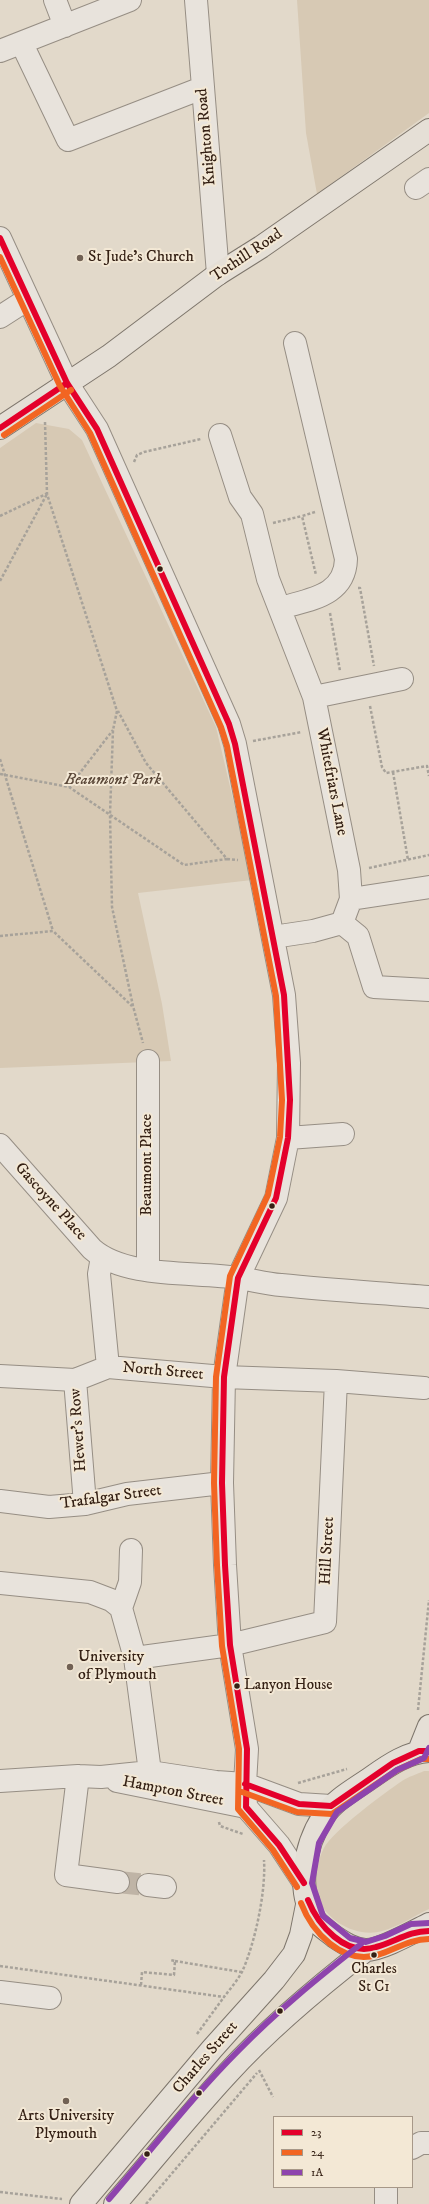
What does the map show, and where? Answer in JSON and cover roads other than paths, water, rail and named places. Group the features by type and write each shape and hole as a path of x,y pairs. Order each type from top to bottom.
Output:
{"main road":[{"name":"Tothill Road","path":"0,428 109,356 218,274 429,130"},
{"path":"331,1806 393,1762 424,1751 429,1726"},
{"name":"Charles Street","path":"73,2202 274,1980 294,1954 301,1935 311,1840 323,1817 331,1806"},
{"path":"306,1891 316,1921 346,1945 366,1950 388,1944 424,1929"},
{"name":"Charles Street","path":"115,2204 192,2112 252,2048 318,1987 366,1950"}],"street":[{"path":"55,0 65,26"},
{"path":"0,51 22,44 130,0"},
{"name":"Knighton Road","path":"196,0 202,88 218,256 218,274"},
{"path":"22,44 68,140 202,88"},
{"path":"0,238 67,383 97,429 229,724 235,744 284,995 289,1063 288,1138 276,1198 238,1278 224,1377 222,1483 224,1565 230,1645 247,1749 245,1784 246,1807"},
{"path":"0,317 28,299"},
{"path":"281,608 328,592 346,573 346,560 295,343"},
{"name":"Whitefriars Lane","path":"220,435 240,497 252,514 268,578 281,608 314,697 349,872 351,899 342,922"},
{"path":"314,697 402,679"},
{"path":"351,899 429,887"},
{"path":"273,937 313,931 342,922 358,936 374,987 429,990"},
{"name":"Beaumont Place","path":"148,1061 148,1270"},
{"path":"288,1138 343,1134"},
{"name":"Gascoyne Place","path":"0,1145 74,1230 102,1257"},
{"path":"108,1367 99,1274 102,1257 116,1263 148,1270 238,1278 279,1285 429,1296"},
{"name":"North Street","path":"0,1376 75,1380 108,1367 224,1377 336,1381 424,1388"},
{"name":"Hewer's Row","path":"75,1380 85,1504"},
{"name":"Hill Street","path":"230,1645 325,1622 336,1381"},
{"name":"Trafalgar Street","path":"0,1502 49,1507 85,1504 127,1494 222,1483"},
{"path":"131,1550 130,1582 121,1608 135,1658 150,1772"},
{"path":"0,1583 90,1592 111,1600 121,1608"},
{"path":"135,1658 230,1645"},
{"name":"Hampton Street","path":"0,1781 78,1776 101,1777 150,1772 216,1782 245,1784 299,1804 331,1806"},
{"path":"78,1776 66,1875 118,1882"},
{"name":"Hampton Street","path":"101,1777 150,1789 246,1807 279,1845 306,1891"},
{"path":"0,1992 50,1998"},
{"path":"413,2147 421,2143 429,2143"},
{"path":"386,2188 386,2204"}],"tunnel":[{"path":"118,1882 148,1885"}],"place":[{"name":"St Jude's Church","path":"80,258"},
{"name":"University of Plymouth","path":"70,1667"},
{"name":"Lanyon House","path":"237,1686"},
{"name":"Charles St C1","path":"374,1955"},
{"name":"Arts University Plymouth","path":"66,2101"}],"park label":[{"name":"Beaumont Park","path":"113,781"}]}
